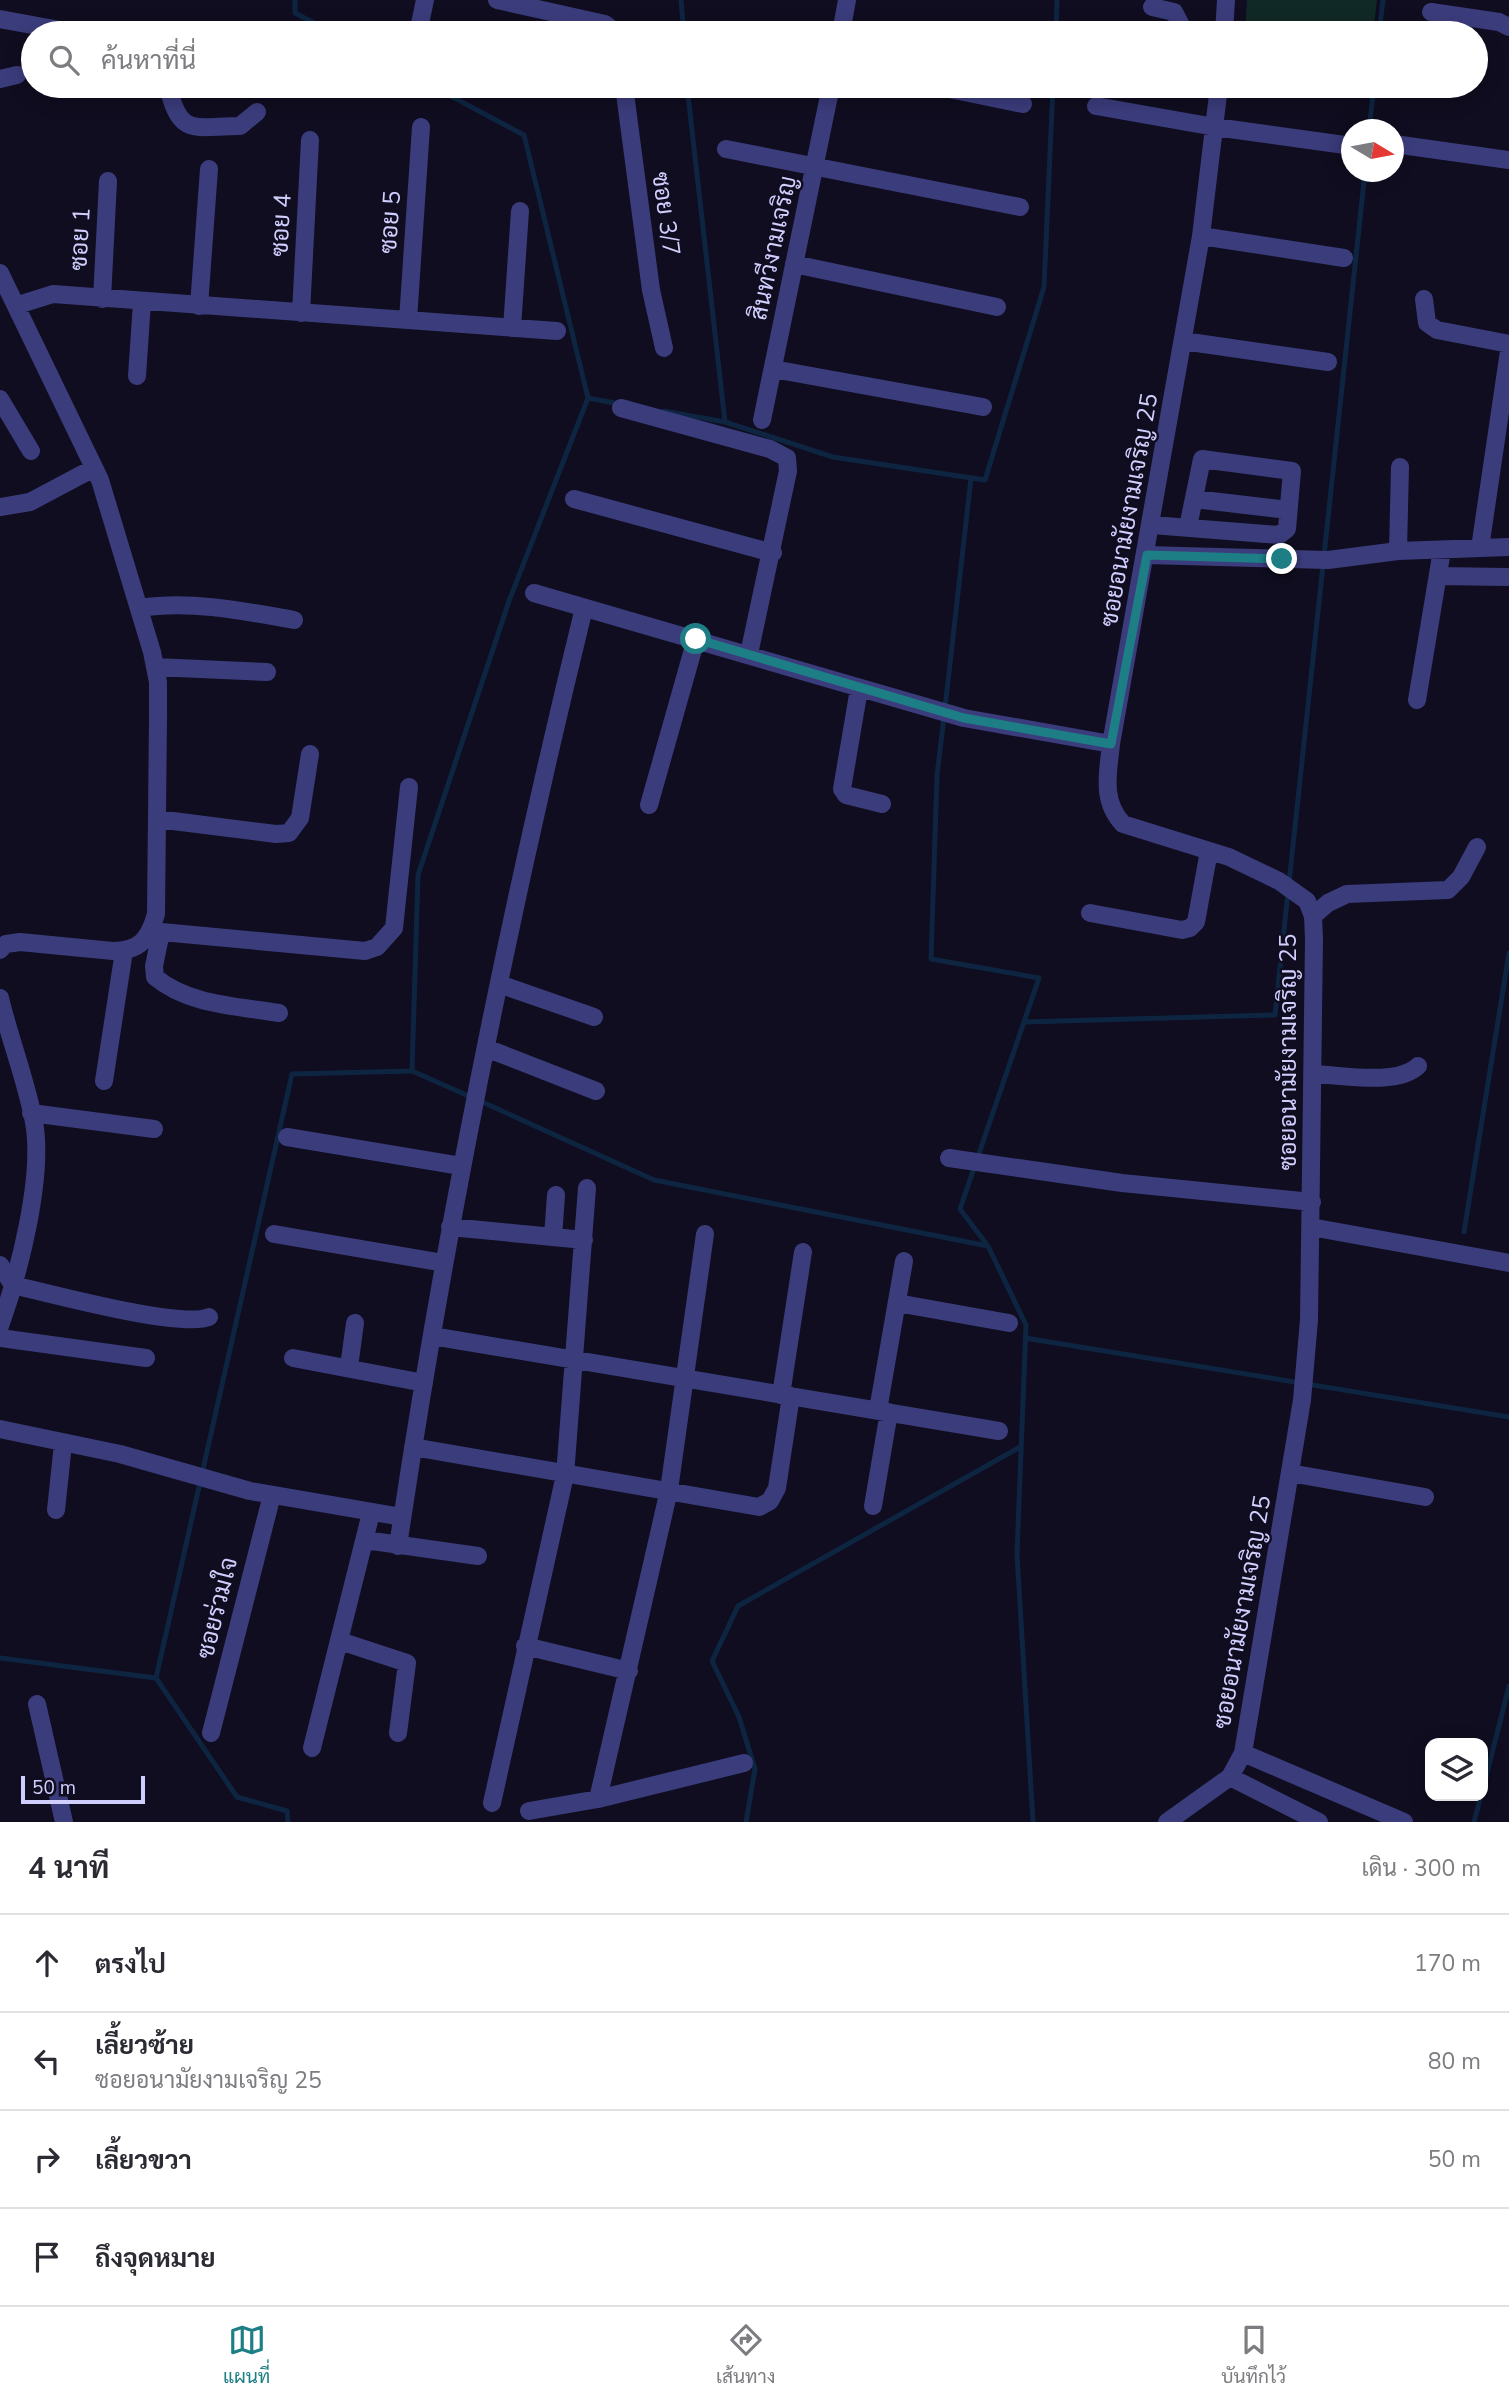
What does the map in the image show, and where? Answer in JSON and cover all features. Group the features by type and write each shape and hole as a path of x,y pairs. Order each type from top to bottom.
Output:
{"street":[{"path":"421,21 425,0"},
{"path":"497,0 592,21"},
{"path":"843,21 847,0"},
{"path":"1225,21 1226,0"},
{"path":"1152,7 1174,12 1179,21"},
{"path":"1431,12 1499,22 1509,27"},
{"path":"0,19 21,23"},
{"path":"172,98 177,116 190,126 240,127 257,112"},
{"name":"ซอย 3/7","path":"626,98 651,290 664,348"},
{"name":"สินทวีงามเจริญ","path":"761,420 828,98"},
{"path":"994,98 1023,104"},
{"name":"ซอยอนามัยงามเจริญ 25","path":"1167,1822 1230,1777 1243,1753 1302,1400 1309,1320 1313,916 1307,901 1252,866 1133,829 1115,815 1108,799 1111,744 1147,555 1201,236 1218,98"},
{"path":"1096,106 1215,127 1341,144"},
{"name":"ซอย 5","path":"408,320 421,127"},
{"name":"ซอย 4","path":"301,313 310,140"},
{"path":"1404,145 1509,160"},
{"path":"726,149 1020,207"},
{"path":"199,306 209,169"},
{"name":"ซอย 1","path":"102,299 108,181"},
{"path":"512,328 520,211"},
{"path":"1201,236 1345,258"},
{"path":"794,264 997,307"},
{"path":"0,273 18,305 94,468 140,608 155,667 158,717 155,977 165,986 192,998 279,1013"},
{"path":"18,305 53,294 557,331"},
{"path":"1424,299 1427,323 1437,330 1509,344"},
{"path":"137,376 142,302"},
{"path":"1183,341 1328,362"},
{"path":"1480,548 1509,351"},
{"path":"773,369 983,407"},
{"path":"0,399 31,451"},
{"path":"621,408 783,454 787,458 788,471 749,654"},
{"path":"1152,525 1279,535 1287,529 1292,471 1206,458 1199,463 1188,527"},
{"path":"1398,551 1400,467"},
{"path":"0,507 30,502 94,468"},
{"path":"574,499 772,553"},
{"path":"1194,499 1288,510"},
{"path":"1147,555 1328,560 1398,551 1509,547"},
{"path":"1417,700 1442,550"},
{"path":"1438,576 1507,577"},
{"path":"534,593 964,718 1111,744"},
{"path":"140,608 159,605 220,608 294,620"},
{"path":"398,1546 470,1120 545,767 584,608"},
{"path":"649,805 696,639"},
{"path":"155,667 267,673"},
{"path":"859,689 842,789 846,795 882,804"},
{"path":"157,819 276,834 289,833 300,818 310,754"},
{"path":"156,931 365,951 377,947 394,928 409,787"},
{"path":"1313,916 1328,903 1347,894 1448,890 1461,877 1477,847"},
{"path":"1090,914 1182,930 1190,928 1196,922 1209,851"},
{"path":"0,950 6,944 20,942 124,951 142,945 156,931"},
{"path":"104,1081 124,951"},
{"path":"499,984 594,1017"},
{"path":"0,998 7,1059 31,1113 37,1153 29,1213 13,1285 0,1326"},
{"path":"486,1048 596,1091"},
{"path":"1313,1074 1395,1078 1410,1074 1418,1066"},
{"path":"31,1113 155,1129"},
{"path":"287,1137 461,1166"},
{"path":"949,1158 1122,1183 1312,1202"},
{"path":"492,1803 565,1475 577,1360 587,1188"},
{"path":"553,1237 556,1195"},
{"path":"450,1227 584,1240"},
{"path":"1311,1227 1509,1263"},
{"path":"274,1234 444,1263"},
{"path":"598,1799 669,1490 705,1234"},
{"path":"414,1447 565,1475 765,1506 777,1488 803,1252"},
{"path":"873,1506 904,1261"},
{"path":"0,1265 13,1285 95,1305 193,1321 209,1317"},
{"path":"897,1303 1009,1323"},
{"path":"349,1367 355,1323"},
{"path":"432,1336 999,1431"},
{"path":"0,1338 146,1358"},
{"path":"293,1358 424,1383"},
{"path":"0,1429 120,1454 216,1484 402,1517"},
{"path":"56,1510 63,1444"},
{"path":"1290,1473 1425,1497"},
{"name":"ซอยร่วมใจ","path":"211,1733 272,1495"},
{"path":"312,1748 371,1513"},
{"path":"365,1541 478,1556"},
{"path":"340,1641 407,1663 398,1733"},
{"path":"525,1646 629,1671"},
{"path":"37,1704 64,1822"},
{"path":"1243,1753 1404,1822"},
{"path":"529,1811 598,1799 744,1763"},
{"path":"1230,1777 1319,1822"}],"green space":[{"path":"1247,0 1377,0 1374,21 1246,21"}],"waterway":[{"path":"295,0 295,13 310,21"},
{"path":"681,0 683,21"},
{"path":"1056,21 1057,0"},
{"path":"1380,21 1383,0"},
{"path":"412,1071 418,875 509,601 588,398 524,135 455,98"},
{"path":"688,98 725,422"},
{"path":"664,411 725,422 833,457 985,480 1044,287 1052,98"},
{"path":"1370,119 1373,98"},
{"path":"1289,883 1364,182"},
{"path":"588,398 620,404"},
{"path":"945,708 971,478"},
{"path":"480,1101 654,1180 988,1246 960,1209 1039,978 931,959 937,775 944,717"},
{"path":"1024,1022 1275,1015 1288,892"},
{"path":"1464,1232 1509,953"},
{"path":"288,1822 287,1811 237,1797 156,1678 292,1074 412,1071 471,1097"},
{"path":"988,1246 1026,1325 1017,1554 1033,1822"},
{"path":"1025,1338 1509,1417"},
{"path":"746,1822 755,1769 739,1717 712,1661 738,1606 1020,1447"},
{"path":"0,1658 156,1678"},
{"path":"1488,1769 1509,1686"},
{"path":"1474,1822 1480,1801"}],"route":[{"path":"696,639 964,718 1111,744 1147,555 1282,559"}]}
